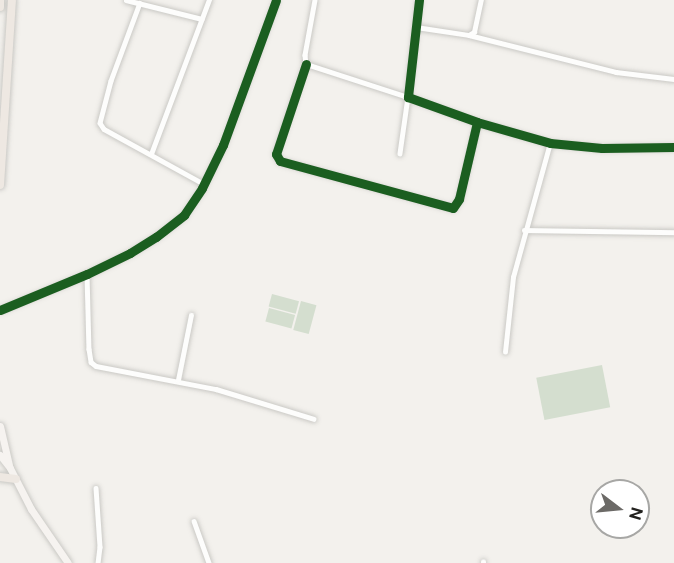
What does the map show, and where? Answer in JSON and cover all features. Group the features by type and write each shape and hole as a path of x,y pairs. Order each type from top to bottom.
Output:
{"main road":[{"path":"0,0 0,7"},
{"path":"0,185 12,0"},
{"path":"0,477 16,479"}],"street":[{"path":"126,0 202,19"},
{"path":"152,154 209,0"},
{"path":"0,310 87,274 130,253 184,215 204,183 223,145 276,0"},
{"path":"315,0 305,55 306,64 276,154 280,161 453,208 459,199 477,122"},
{"path":"400,153 418,0"},
{"path":"469,35 474,32 481,0"},
{"path":"140,3 111,81 100,123 104,129 204,183"},
{"path":"416,27 469,35 616,72 674,79"},
{"path":"306,64 477,122 550,143 602,148 674,147"},
{"path":"505,352 511,286 550,143"},
{"path":"525,230 674,232"},
{"path":"87,274 91,362 96,366 216,389 314,419"},
{"path":"178,380 191,315"},
{"path":"0,426 10,468"},
{"path":"0,455 10,468 31,509 68,563"},
{"path":"96,488 100,547 98,563"},
{"path":"194,521 209,563"}],"green space":[{"path":"272,294 299,301 296,314 269,307"},
{"path":"301,301 316,305 309,334 293,330"},
{"path":"269,308 295,315 291,329 265,322"},
{"path":"602,365 610,407 544,420 536,378"}],"cycle path":[{"path":"0,310 87,274 130,253 156,237 184,215 202,188 223,145 276,0"},
{"path":"419,0 408,97 477,122 550,143 602,148 674,147"},
{"path":"306,64 276,154 280,161 453,208 459,199 477,122"}]}
